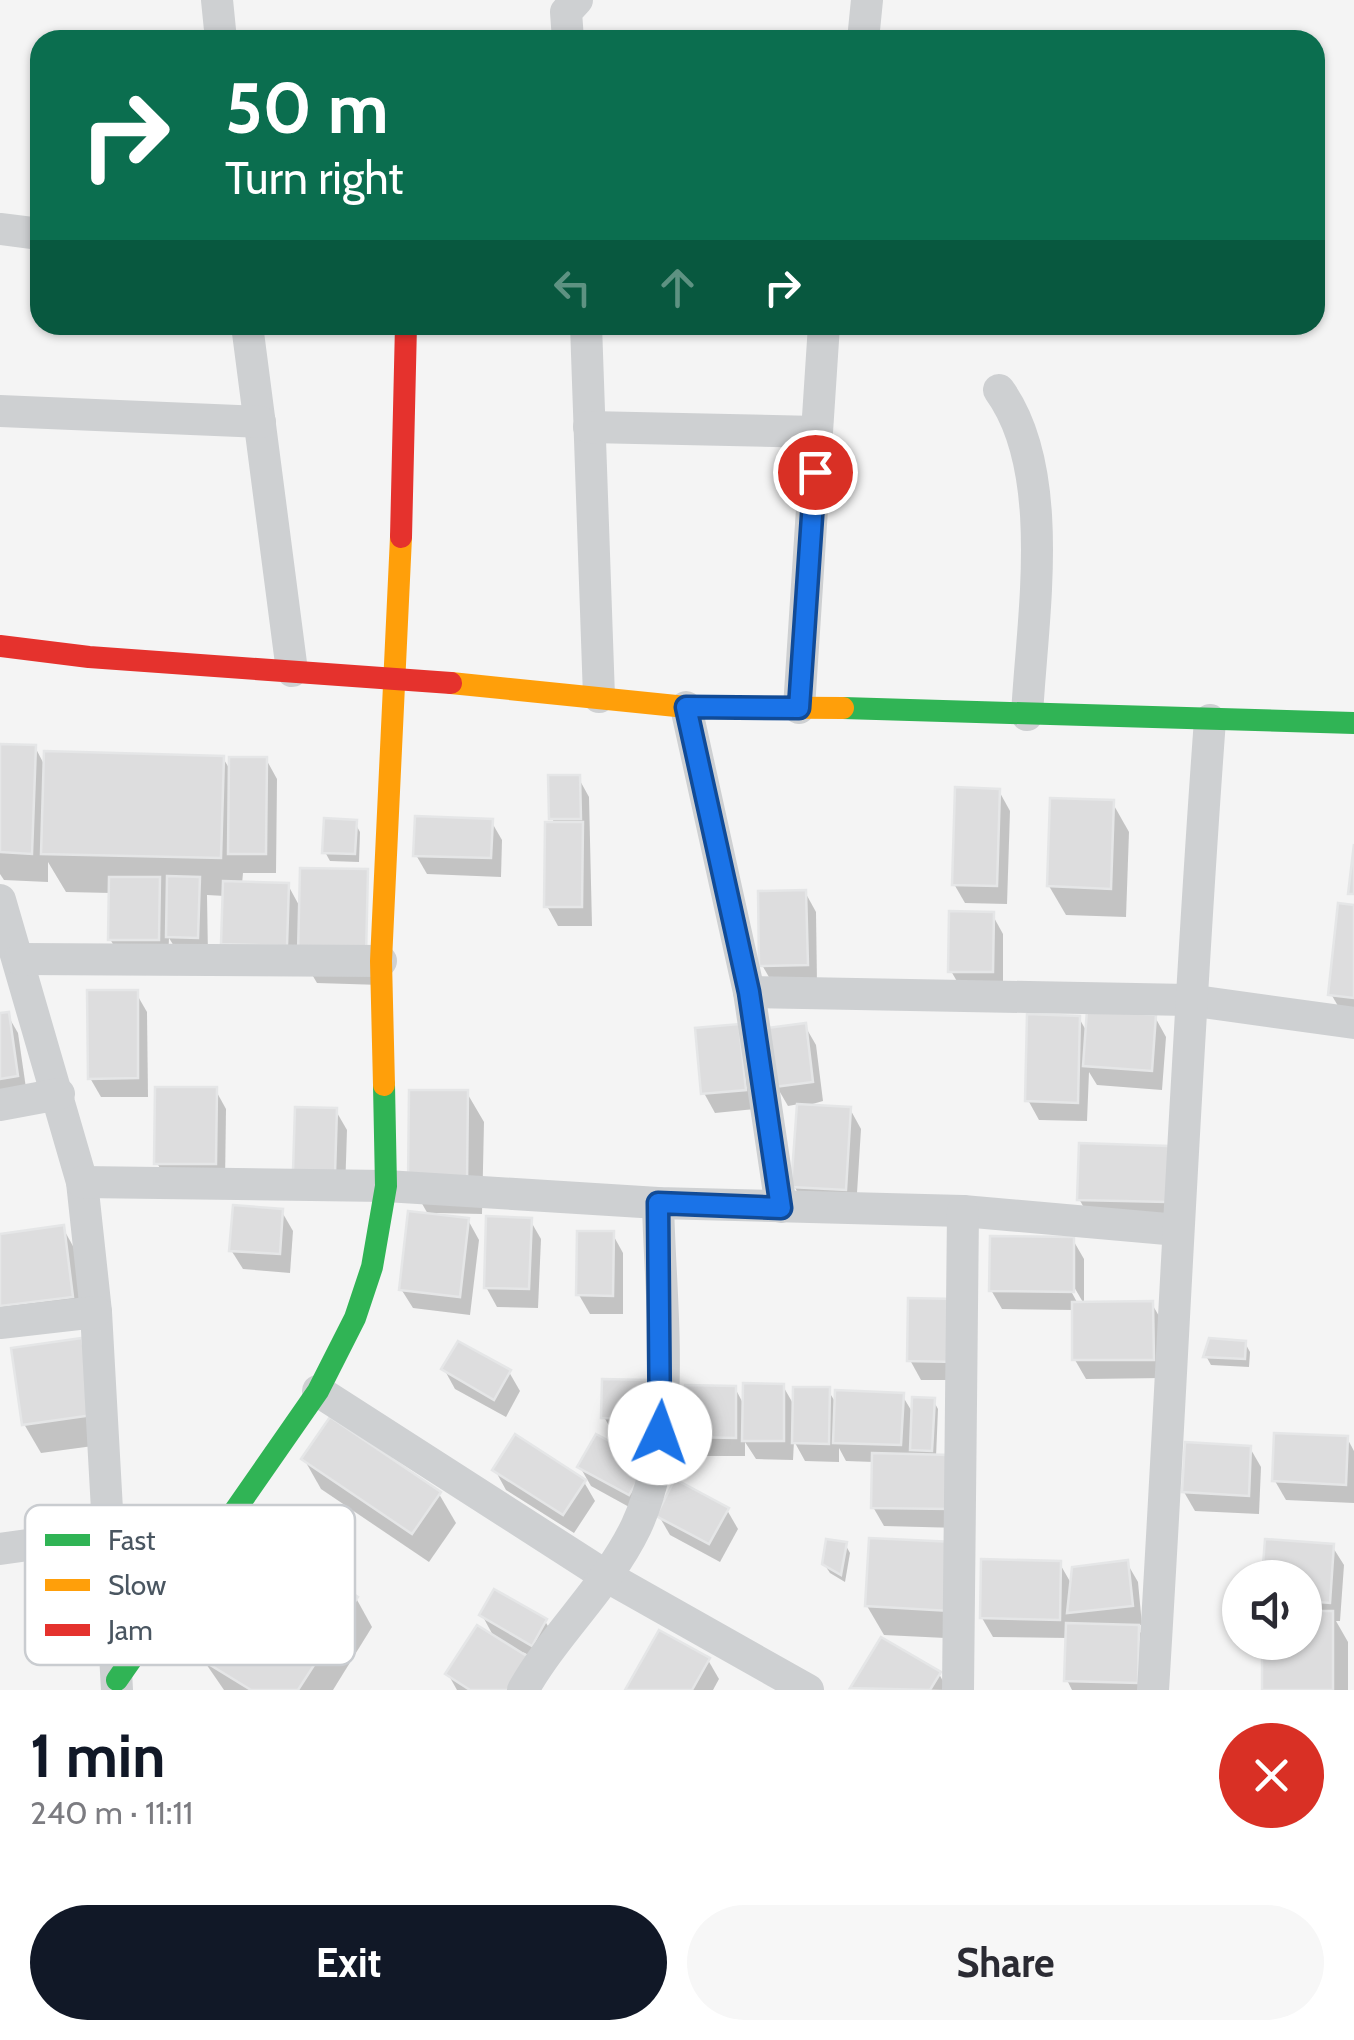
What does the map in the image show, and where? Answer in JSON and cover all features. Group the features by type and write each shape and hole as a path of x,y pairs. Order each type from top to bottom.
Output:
{"main road":[{"path":"240,1505 318,1391 355,1318 372,1267 386,1186 381,962 398,677 406,335"},
{"path":"0,646 398,677 686,707 1354,723"}],"street":[{"path":"217,0 220,30"},
{"path":"864,30 867,0"},
{"path":"0,229 30,233"},
{"path":"249,335 292,671"},
{"path":"586,335 599,697"},
{"path":"799,708 823,335"},
{"path":"998,390 1018,416 1032,485 1036,532 1027,716"},
{"path":"0,410 260,422"},
{"path":"589,427 817,432"},
{"path":"686,707 749,992 781,1208"},
{"path":"1153,1690 1190,1000 1210,720"},
{"path":"0,900 82,1182 96,1312 106,1505"},
{"path":"20,960 381,962"},
{"path":"749,992 1190,1000 1354,1022"},
{"path":"0,1105 58,1094"},
{"path":"82,1182 386,1186 658,1203 963,1211 1178,1230"},
{"path":"523,1690 606,1576 636,1527 658,1446 662,1400 658,1203"},
{"path":"958,1690 963,1211"},
{"path":"0,1323 96,1312"},
{"path":"318,1391 606,1576 808,1690"},
{"path":"0,1549 25,1545"}],"building":[{"path":"0,744 36,745 32,854 0,852"},
{"path":"44,751 224,756 221,858 41,854"},
{"path":"229,757 267,757 266,854 228,854"},
{"path":"548,775 580,775 581,819 549,819"},
{"path":"955,787 1000,789 997,886 952,885"},
{"path":"1050,798 1114,800 1111,889 1047,886"},
{"path":"415,816 493,819 491,858 413,856"},
{"path":"324,818 357,820 355,854 322,853"},
{"path":"545,822 583,822 582,907 544,907"},
{"path":"1354,844 1354,894 1348,894"},
{"path":"300,868 368,869 366,956 298,954"},
{"path":"167,876 200,877 198,938 166,937"},
{"path":"109,877 160,877 159,940 108,940"},
{"path":"223,881 289,883 287,946 221,944"},
{"path":"806,890 808,965 759,966 758,891"},
{"path":"1338,903 1354,905 1354,998 1328,995"},
{"path":"949,911 994,912 993,972 948,972"},
{"path":"87,990 138,990 138,1078 88,1079"},
{"path":"1087,1010 1156,1015 1152,1071 1083,1066"},
{"path":"9,1012 18,1076 0,1079 0,1013"},
{"path":"1027,1014 1080,1016 1078,1103 1025,1101"},
{"path":"806,1023 813,1082 774,1087 767,1028"},
{"path":"739,1024 746,1090 701,1094 695,1028"},
{"path":"155,1087 217,1087 216,1164 154,1164"},
{"path":"409,1090 468,1090 467,1185 408,1184"},
{"path":"797,1104 851,1107 846,1190 791,1187"},
{"path":"295,1107 337,1108 335,1174 293,1172"},
{"path":"1079,1143 1169,1146 1167,1202 1077,1200"},
{"path":"233,1205 283,1209 280,1254 229,1251"},
{"path":"408,1211 469,1218 460,1297 399,1290"},
{"path":"486,1216 532,1218 529,1289 484,1288"},
{"path":"64,1225 73,1297 0,1306 0,1234"},
{"path":"577,1231 614,1231 613,1296 576,1295"},
{"path":"990,1236 1074,1237 1074,1292 989,1291"},
{"path":"908,1298 957,1299 957,1362 907,1361"},
{"path":"1153,1301 1154,1360 1072,1360 1072,1302"},
{"path":"82,1338 93,1415 22,1425 11,1348"},
{"path":"1209,1338 1246,1341 1245,1359 1203,1357"},
{"path":"458,1341 511,1370 494,1400 441,1369"},
{"path":"602,1379 650,1380 649,1419 601,1418"},
{"path":"743,1383 784,1384 784,1441 742,1441"},
{"path":"685,1385 736,1386 736,1438 685,1437"},
{"path":"793,1387 830,1387 829,1444 792,1443"},
{"path":"835,1390 904,1393 901,1445 833,1443"},
{"path":"912,1397 935,1398 932,1451 910,1450"},
{"path":"330,1417 441,1492 412,1534 301,1459"},
{"path":"1274,1433 1348,1436 1346,1485 1272,1481"},
{"path":"515,1434 586,1480 563,1515 492,1470"},
{"path":"596,1434 648,1462 629,1495 577,1467"},
{"path":"1185,1442 1251,1446 1249,1496 1182,1492"},
{"path":"872,1453 951,1455 950,1509 871,1508"},
{"path":"675,1479 729,1508 709,1544 656,1516"},
{"path":"869,1538 954,1542 950,1611 865,1606"},
{"path":"826,1539 847,1542 841,1575 822,1564"},
{"path":"1265,1539 1334,1544 1330,1603 1322,1602 1322,1560 1263,1560"},
{"path":"981,1559 1061,1561 1060,1620 980,1618"},
{"path":"1128,1560 1133,1606 1067,1613 1072,1567"},
{"path":"494,1589 547,1619 532,1646 479,1615"},
{"path":"1322,1611 1333,1611 1333,1690 1262,1690 1262,1660 1322,1660"},
{"path":"1066,1623 1139,1625 1138,1683 1064,1681"},
{"path":"477,1625 530,1658 508,1690 470,1690 445,1674"},
{"path":"659,1630 710,1658 692,1690 625,1690"},
{"path":"881,1637 941,1672 930,1690 850,1688"},
{"path":"210,1665 314,1665 298,1690 251,1690"}],"traffic: fast":[{"path":"843,708 1354,723"},
{"path":"239,1505 318,1391 355,1318 372,1267 386,1186 384,1085"},
{"path":"117,1680 127,1665"}],"traffic: slow":[{"path":"384,1085 381,961 401,537"},
{"path":"451,683 686,707 843,708"}],"traffic: jam":[{"path":"401,537 406,335"},
{"path":"0,646 89,657 451,683"}],"route":[{"path":"660,1433 658,1203 781,1208 749,992 686,707 799,708 815,472"}]}
